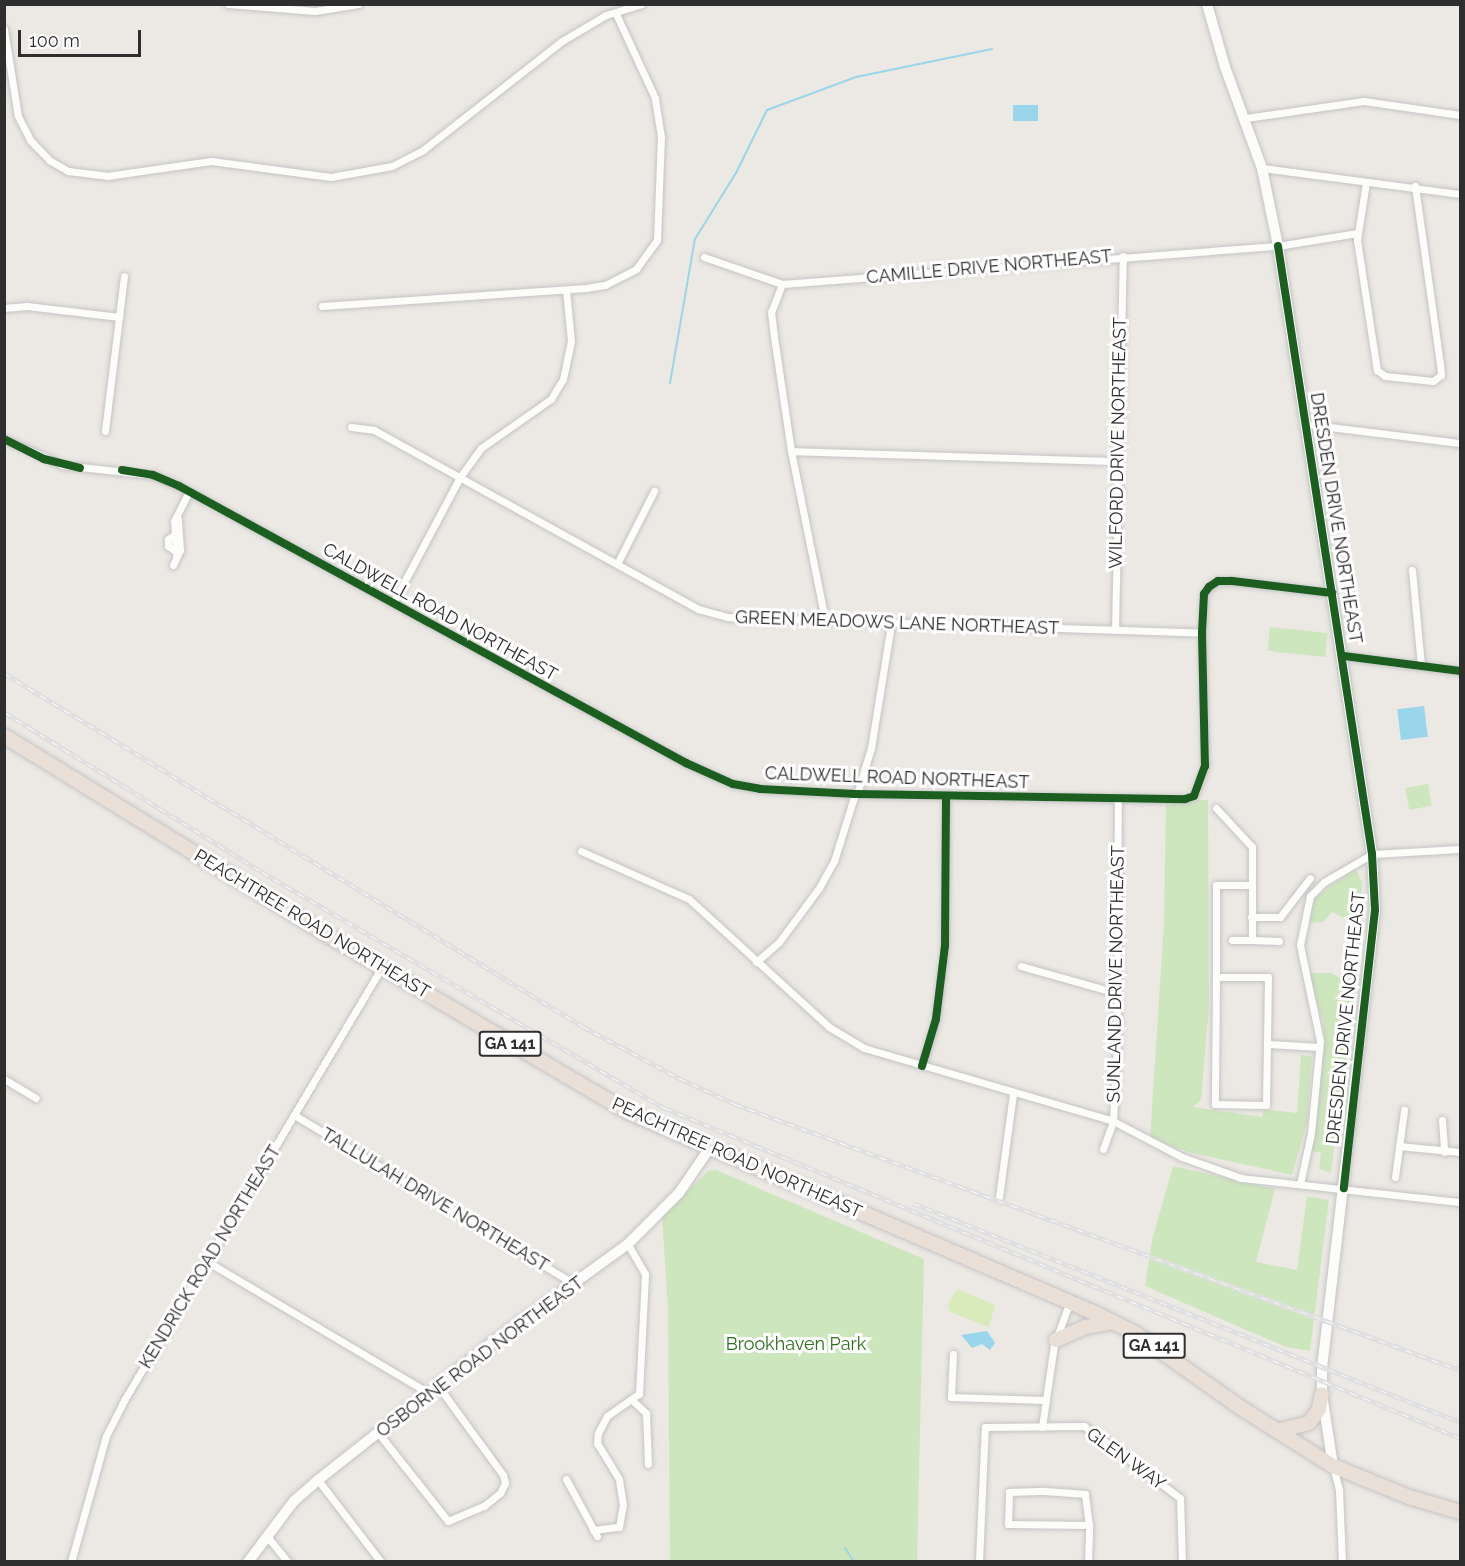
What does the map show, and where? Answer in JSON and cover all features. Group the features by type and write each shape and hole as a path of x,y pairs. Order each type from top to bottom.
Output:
{"highway":[{"name":"PEACHTREE ROAD NORTHEAST","path":"4,736 382,968 628,1112 709,1149 1070,1301 1114,1322 1333,1466 1409,1497 1461,1512"},
{"path":"1056,1340 1085,1326 1114,1322"},
{"path":"1277,1431 1309,1423 1319,1409 1322,1394"}],"street":[{"path":"228,4 315,11 358,4"},
{"path":"4,29 18,116 30,140 49,160 68,171 107,176 211,161 330,177 392,166 423,150 562,41 606,15 616,14 641,4"},
{"name":"DRESDEN DRIVE NORTHEAST","path":"1207,4 1225,67 1246,118 1262,168 1278,246 1344,657 1372,854 1375,910 1322,1394 1333,1466"},
{"path":"322,306 566,290 605,285 625,277 648,256 657,240 661,136 655,98 616,14"},
{"path":"1246,118 1364,101 1461,114"},
{"path":"1262,168 1415,186 1461,194"},
{"path":"1366,182 1357,232 1377,370 1385,376 1433,381 1441,375 1440,364 1415,186"},
{"name":"CAMILLE DRIVE NORTHEAST","path":"705,256 782,284 1123,256 1278,246 1357,232"},
{"name":"WILFORD DRIVE NORTHEAST","path":"1115,630 1116,461 1123,256"},
{"path":"105,431 124,276"},
{"path":"782,284 771,312 791,451 825,620"},
{"path":"393,603 460,477 481,448 551,399 563,380 571,341 566,290"},
{"path":"4,308 27,306 119,317"},
{"path":"1305,424 1461,443"},
{"name":"GREEN MEADOWS LANE NORTHEAST","path":"351,427 374,430 618,562 699,609 728,617 825,620 891,626 1202,633"},
{"name":"CALDWELL ROAD NORTHEAST","path":"4,439 62,465 153,475 189,492 677,758 733,784 856,794 1185,799 1194,795 1201,783 1205,766 1202,633 1204,594 1218,581 1332,593"},
{"path":"791,451 1116,461"},
{"path":"618,562 654,491"},
{"path":"173,565 178,518 189,492"},
{"path":"1412,570 1420,665"},
{"path":"756,962 779,942 819,888 834,861 871,748 891,626"},
{"path":"1344,657 1461,671"},
{"path":"922,1066 936,1019 945,946 946,796"},
{"name":"SUNLAND DRIVE NORTHEAST","path":"1103,1149 1113,1121 1118,993 1118,798"},
{"path":"1216,808 1252,847 1252,940"},
{"path":"1300,1184 1311,1133 1319,1047 1318,1020 1301,964 1304,916 1310,896 1324,882 1372,854 1461,849"},
{"path":"581,851 688,899 756,962 848,1041 922,1066 1113,1121 1182,1157 1241,1178 1461,1202"},
{"path":"1251,917 1280,917 1310,878"},
{"path":"1216,977 1268,977 1266,1105 1215,1104 1216,885 1251,885"},
{"path":"1232,940 1279,941"},
{"path":"1021,966 1118,993"},
{"name":"KENDRICK ROAD NORTHEAST","path":"71,1562 106,1436 141,1370 296,1116 382,968"},
{"path":"1268,1044 1319,1047"},
{"path":"4,1079 36,1098"},
{"path":"999,1197 1013,1093"},
{"path":"1395,1177 1404,1110"},
{"name":"TALLULAH DRIVE NORTHEAST","path":"296,1116 575,1284"},
{"path":"1442,1120 1444,1152"},
{"path":"1399,1146 1461,1152"},
{"name":"OSBORNE ROAD NORTHEAST","path":"248,1562 266,1535 318,1480 433,1389 628,1244 679,1193 709,1149"},
{"path":"566,1479 595,1533 619,1527 622,1522 623,1495 619,1479 597,1443 598,1433 607,1416 633,1401 640,1384 645,1274 628,1244"},
{"path":"208,1262 433,1389 503,1475 505,1483 492,1499 466,1516 448,1521 379,1434"},
{"path":"1042,1427 1056,1340 1070,1301"},
{"path":"953,1354 951,1397 1045,1400"},
{"path":"633,1401 646,1413 648,1464"},
{"name":"GLEN WAY","path":"979,1562 985,1427 1084,1426 1180,1498 1182,1562"},
{"path":"1333,1466 1339,1490 1342,1562"},
{"path":"318,1480 381,1562"},
{"path":"1088,1562 1089,1525 1085,1494 1009,1492 1008,1524 1089,1525"},
{"path":"266,1535 287,1561"}],"green space":[{"path":"1270,627 1328,633 1325,657 1267,651"},
{"path":"1428,784 1432,806 1409,810 1405,788"},
{"path":"1208,800 1209,1006 1201,1100 1193,1107 1262,1117 1264,1109 1297,1113 1301,1055 1312,1056 1307,1123 1292,1175 1192,1153 1150,1138 1164,923 1166,802"},
{"path":"1355,868 1362,882 1360,920 1352,923 1332,912 1323,922 1306,923 1315,898"},
{"path":"1306,973 1331,973 1355,987 1331,1173 1319,1169 1321,1152 1311,1152 1325,1039 1323,1020"},
{"path":"1173,1166 1275,1189 1256,1262 1297,1270 1307,1196 1329,1200 1310,1351 1286,1347 1145,1286 1152,1240"},
{"name":"Brookhaven Park","path":"716,1170 924,1259 917,1561 670,1561 668,1309 662,1216 708,1171"},
{"path":"957,1289 995,1305 989,1327 950,1312 948,1305"}],"water":[{"path":"1013,105 1038,105 1038,121 1013,121"},
{"path":"1424,706 1428,737 1401,740 1397,709"},
{"path":"987,1331 995,1343 990,1350 982,1344 972,1348 961,1335"}],"waterway":[{"path":"670,383 695,239 736,173 767,110 856,77 992,49"},
{"path":"845,1548 854,1562"}],"railway":[{"path":"4,673 582,1026 679,1078 735,1104 1460,1370"},
{"path":"4,712 262,872 665,1108 1460,1438"},
{"path":"913,1203 1460,1422"}],"cycle path":[{"path":"1278,246 1372,854 1375,910 1344,1188"},
{"path":"4,439 44,459 80,468"},
{"path":"122,470 153,475 179,486 686,763 733,784 760,789 855,794 1185,799 1194,796 1205,766 1202,633 1204,594 1218,581 1332,593"},
{"path":"1344,656 1460,671"},
{"path":"922,1066 936,1019 945,946 946,796"}]}
